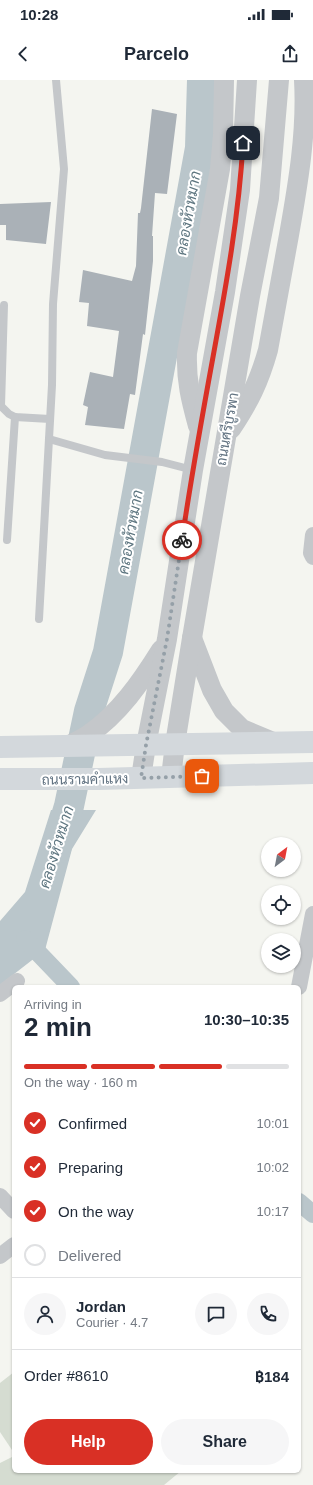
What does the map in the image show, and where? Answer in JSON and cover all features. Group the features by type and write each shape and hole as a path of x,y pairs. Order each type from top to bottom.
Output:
{"main road":[{"path":"0,747 313,742"},
{"name":"ถนนรามคำแหง","path":"0,780 99,779 313,773"}],"street":[{"path":"200,432 188,388 186,372 187,353 220,169 224,135 224,80"},
{"name":"ถนนศรีบูรพา","path":"141,778 167,639 193,470 240,190 247,80"},
{"name":"ถนนศรีบูรพา","path":"171,777 192,638 226,436 250,296 269,198 279,80"},
{"path":"226,436 247,405 255,389 268,350 300,170 307,81"},
{"path":"313,535 311,552 313,557"},
{"path":"192,638 212,690 224,711 242,729 273,742"},
{"path":"66,747 87,736 108,719 147,672 167,639"},
{"path":"299,985 313,914"},
{"path":"13,985 17,982"},
{"path":"0,994 12,986"},
{"path":"0,1196 12,1209"},
{"path":"0,1256 12,1247"}],"lane":[{"path":"39,619 52,385 53,304 64,169 56,80"},
{"path":"4,305 1,406 9,414 15,417 50,419"},
{"path":"7,540 15,417"},
{"path":"49,439 105,455 162,462 193,470"}],"shaded area":[{"path":"12,1374 12,1450 0,1432 0,1383"},
{"path":"12,1457 12,1473 179,1473 164,1485 0,1485 0,1463"}],"water":[{"path":"51,810 96,810 72,849 45,950 0,985 0,921 25,892"}],"building":[{"path":"152,109 177,114 167,194 155,193 152,236 153,261 145,335 143,334 135,395 130,394 124,429 85,425 88,407 83,405 90,372 113,377 119,331 87,326 89,303 79,302 83,270 132,281 136,266 138,213 140,213 141,208"},
{"path":"51,202 46,244 6,240 6,225 0,225 0,204"}],"waterway":[{"name":"คลองหัวหมาก","path":"56,849 69,806 89,711 108,652 200,148 202,80"},
{"path":"25,939 69,985"},
{"path":"301,1204 313,1214"}],"way so far":[{"path":"182,540 167,639 141,778 202,776"}],"route":[{"path":"182,540 227,277 240,190 243,143"}]}
